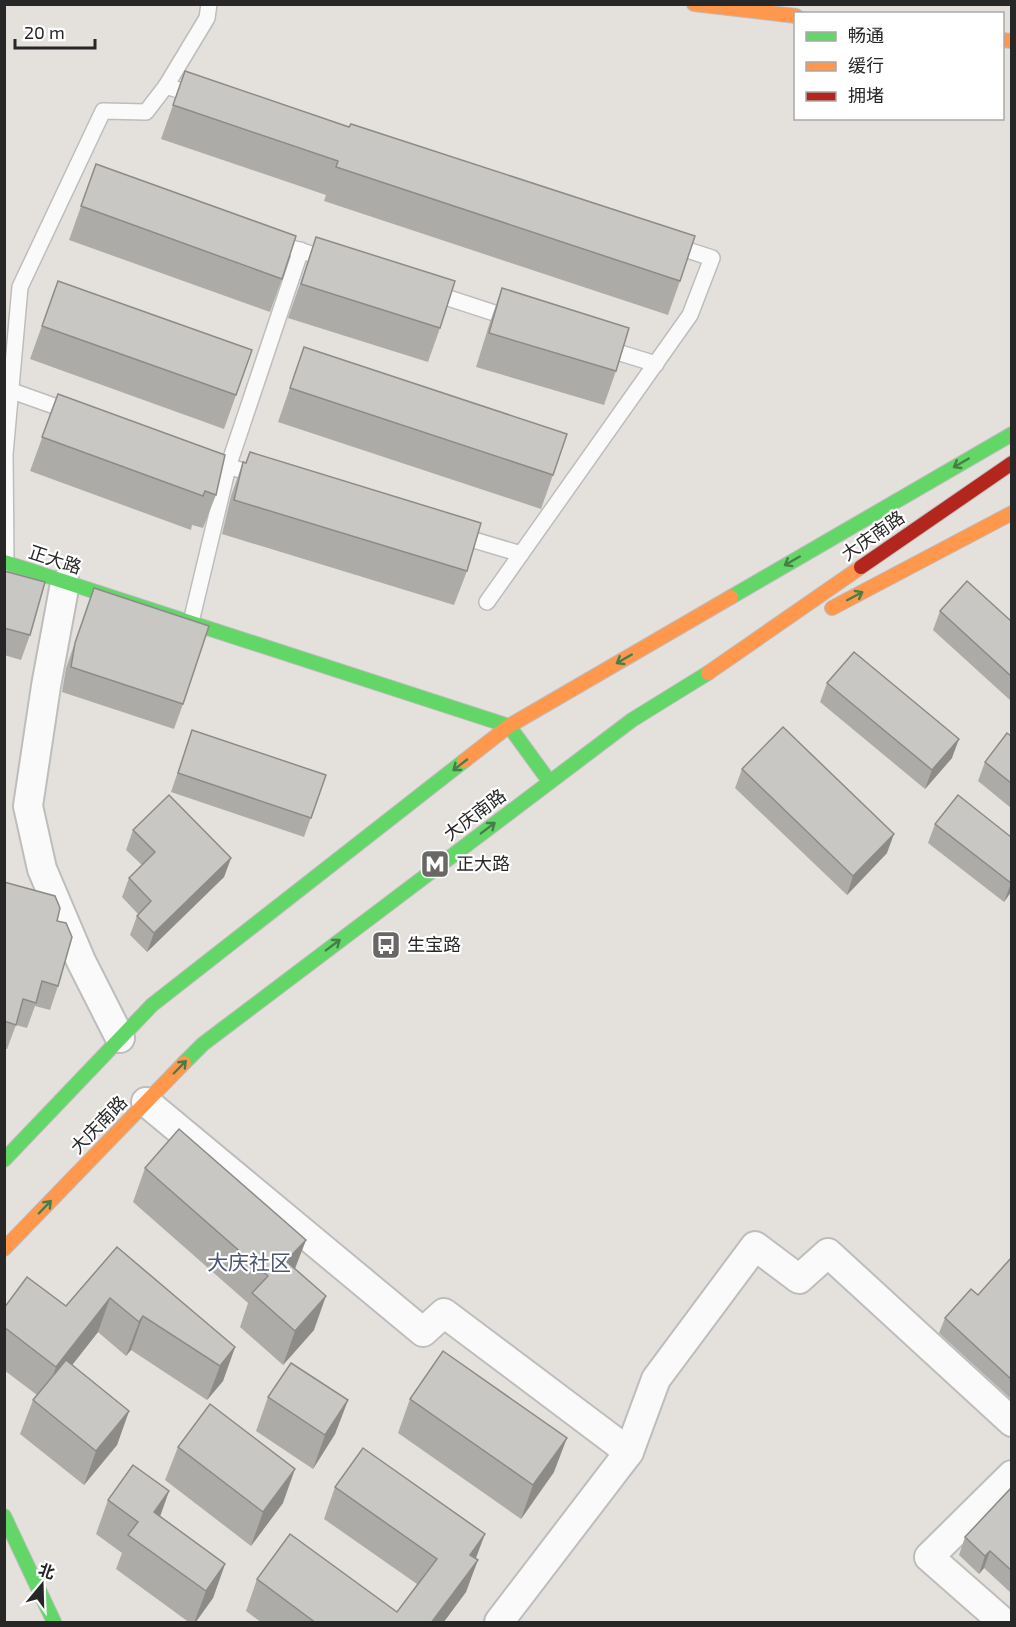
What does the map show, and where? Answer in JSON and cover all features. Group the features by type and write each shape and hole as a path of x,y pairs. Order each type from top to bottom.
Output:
{"main road":[{"path":"694,4 794,16"},
{"name":"大庆南路","path":"4,1160 152,1005 509,726 1011,434"},
{"name":"大庆南路","path":"4,1249 203,1044 632,720 710,672 1011,463"},
{"path":"710,672 1011,513"},
{"name":"正大路","path":"5,563 509,726"},
{"path":"509,726 549,782"},
{"path":"4,1516 54,1623"}],"street":[{"path":"65,583 46,686 28,806 42,869 81,961 120,1038"},
{"path":"146,1102 423,1332 444,1313 629,1452"},
{"path":"499,1623 629,1452 656,1379 755,1246 800,1279 828,1253 1011,1422"},
{"path":"1003,1623 929,1557 1011,1475"}],"lane":[{"path":"5,563 5,454 21,286 78,182 103,111 146,112 166,86 207,18 209,4"},
{"path":"166,86 212,100"},
{"path":"255,236 345,265"},
{"path":"487,602 690,315 712,258 655,240"},
{"path":"191,622 228,466 274,322 301,250"},
{"path":"412,287 523,322"},
{"path":"590,343 656,364"},
{"path":"12,391 87,418"},
{"path":"185,452 273,480"},
{"path":"442,531 521,554"}],"building":[{"path":"185,71 349,127 351,124 695,236 680,281 336,167 338,161 173,105"},
{"path":"96,164 296,236 282,279 81,206"},
{"path":"316,237 455,281 440,328 301,284"},
{"path":"58,281 252,350 236,395 42,326"},
{"path":"502,288 629,328 616,371 489,333"},
{"path":"304,347 567,434 553,475 290,388"},
{"path":"58,394 225,455 216,495 205,491 203,496 42,437"},
{"path":"250,452 481,523 467,571 234,500 243,462 246,463"},
{"path":"4,571 45,582 30,635 4,628"},
{"path":"967,581 1011,621 1011,676 940,611"},
{"path":"94,588 209,626 183,704 71,667 75,643"},
{"path":"854,652 959,739 932,770 827,683"},
{"path":"783,727 894,834 853,876 742,769"},
{"path":"192,730 326,775 311,818 178,773"},
{"path":"1007,733 1011,736 1011,783 985,762"},
{"path":"169,795 231,858 154,933 137,916 151,901 129,878 155,852 133,830"},
{"path":"958,795 1011,837 1011,883 935,824"},
{"path":"4,882 55,896 60,908 57,921 66,923 72,937 58,986 42,981 36,1003 23,999 16,1025 4,1021"},
{"path":"179,1129 306,1240 286,1261 326,1296 295,1331 252,1293 268,1276 145,1168"},
{"path":"117,1247 235,1347 220,1366 143,1316 139,1322 110,1298 56,1367 4,1327 4,1308 27,1277 66,1306"},
{"path":"1011,1258 1011,1379 945,1318 971,1289 978,1295"},
{"path":"443,1351 567,1438 533,1485 410,1399"},
{"path":"66,1360 129,1411 96,1451 33,1400"},
{"path":"291,1363 348,1400 325,1435 268,1397"},
{"path":"210,1404 295,1469 263,1512 178,1447"},
{"path":"363,1448 485,1534 470,1555 478,1560 431,1623 316,1623 257,1579 290,1534 397,1612 437,1559 335,1487"},
{"path":"133,1465 169,1491 154,1512 225,1564 206,1591 128,1535 138,1522 108,1500"},
{"path":"1011,1488 1011,1570 990,1551 985,1556 965,1537"}],"traffic: fast":[{"path":"731,597 1012,434"},
{"path":"4,562 509,726 549,781"},
{"path":"184,1063 203,1044 632,720 708,673"},
{"path":"4,1160 152,1005 464,761"},
{"path":"4,1516 54,1622"}],"traffic: slow":[{"path":"694,4 794,16"},
{"path":"1004,40 1012,41"},
{"path":"832,608 1012,513"},
{"path":"708,673 861,567"},
{"path":"464,761 509,726 731,597"},
{"path":"4,1249 184,1063"}],"traffic: jam":[{"path":"861,567 1012,463"}],"place":[{"name":"正大路","path":"435,864"},
{"name":"生宝路","path":"386,945"}],"district":[{"name":"大庆社区","path":"249,1263"}]}
